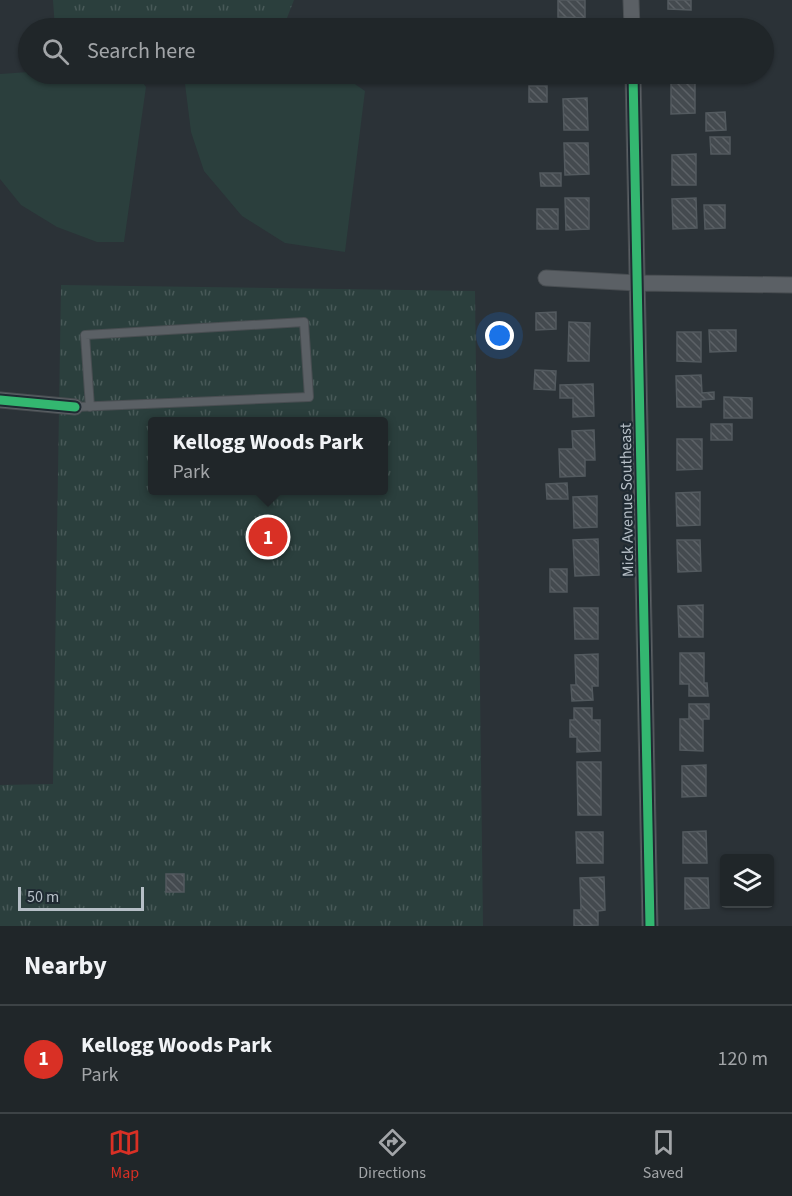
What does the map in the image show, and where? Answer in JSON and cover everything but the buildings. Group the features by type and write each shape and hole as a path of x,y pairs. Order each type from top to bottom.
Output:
{"street":[{"path":"631,0 632,18"},
{"name":"Mick Avenue Southeast","path":"633,84 650,926"},
{"path":"546,278 637,283 792,285"},
{"path":"0,400 82,407"}],"lane":[{"path":"304,322 309,397 82,407 85,335 304,322"}],"green space":[{"path":"53,0 294,0 287,18 54,18"},
{"path":"18,73 18,84 144,84 146,87 124,242 97,242 57,227 21,205 0,179 0,74"},
{"path":"185,84 355,84 365,91 345,252 285,243 242,216 204,171 191,132"},
{"path":"61,285 475,291 483,926 0,926 0,785 53,784"}],"cycle path":[{"path":"633,84 650,926"},
{"path":"0,400 75,407"}],"place":[{"name":"Kellogg Woods Park","path":"268,537"}]}
